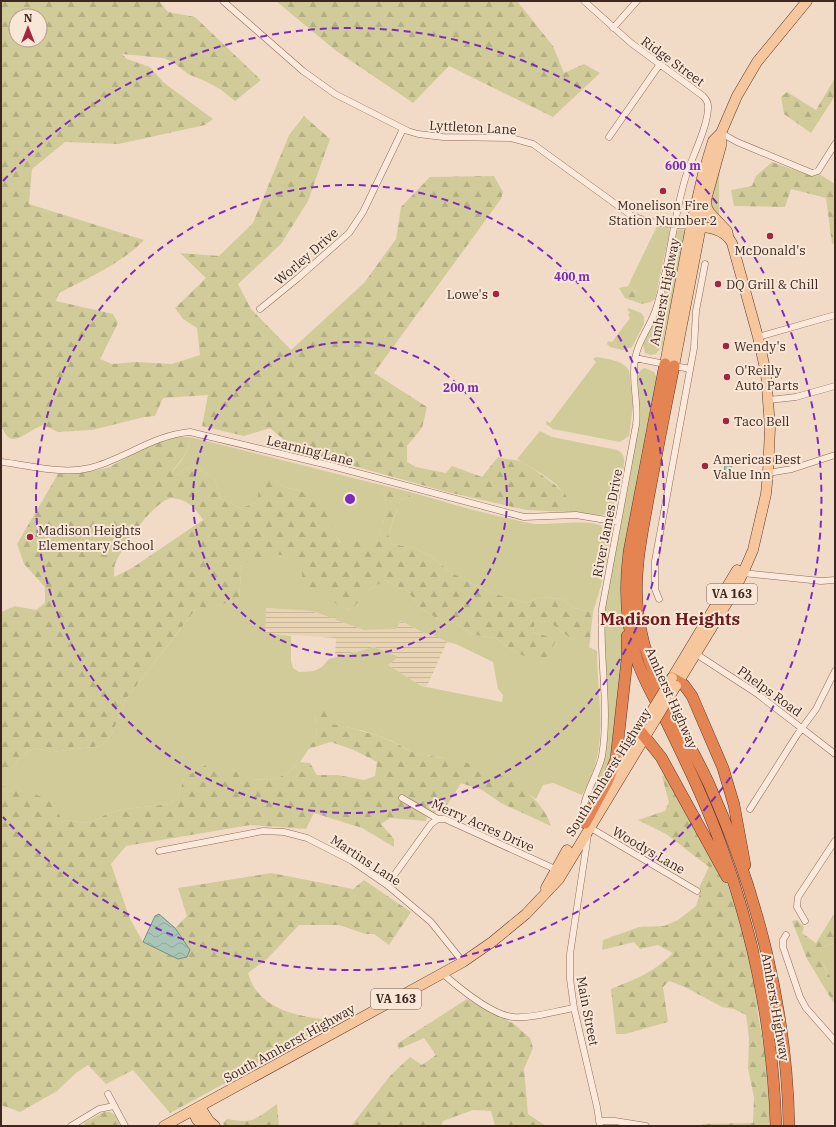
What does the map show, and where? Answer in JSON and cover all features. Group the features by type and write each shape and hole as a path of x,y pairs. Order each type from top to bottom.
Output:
{"highway":[{"name":"Amherst Highway","path":"669,365 629,552 627,570 627,605 631,633 638,662 707,807 731,875 744,920 758,979 769,1042 776,1126"},
{"name":"Amherst Highway","path":"669,365 640,545 636,581 638,613 644,646 652,670 720,812 755,906 763,938 783,1048 789,1126"},
{"path":"587,825 616,759 627,660 627,605"},
{"path":"676,682 684,685 692,696 724,768 733,801 755,906"},
{"path":"646,728 729,882 744,920"}],"main road":[{"path":"721,133 750,72 807,1"},
{"name":"Amherst Highway","path":"696,226 706,200 721,146 721,133"},
{"name":"Amherst Highway","path":"669,365 696,226 703,174 713,141 721,133"},
{"name":"South Amherst Highway","path":"693,652 743,573 753,550 768,473 770,428 769,400 758,337 727,231 707,208 706,200"},
{"path":"696,226 718,230 730,239"},
{"name":"South Amherst Highway","path":"164,1126 463,962 508,930 526,914 558,879 587,825 676,682 758,529"},
{"name":"South Amherst Highway","path":"541,897 555,869 587,825"},
{"path":"197,1109 197,1120 204,1126"},
{"path":"197,1109 209,1122 215,1126"}],"street":[{"name":"Lyttleton Lane","path":"223,1 322,87 403,129 425,136 511,138 533,144 628,214 651,222 696,226"},
{"name":"Ridge Street","path":"584,1 613,28 703,96 708,105 707,119 686,176 674,224"},
{"path":"613,28 637,1"},
{"path":"609,136 660,64"},
{"name":"Worley Drive","path":"260,309 298,278 348,233 363,212 403,129"},
{"path":"721,133 737,142 812,173 818,171 834,146"},
{"name":"River James Drive","path":"587,825 583,805 599,767 603,744 602,609 638,415 633,383 635,358 642,336 658,305 674,224"},
{"path":"659,599 655,589 655,561 694,348 696,311 705,264"},
{"path":"758,337 835,315"},
{"path":"635,358 690,369"},
{"path":"769,400 796,397 835,386"},
{"name":"Learning Lane","path":"1,462 53,470 83,469 108,462 167,436 190,432 328,465 524,517 576,515 618,522"},
{"path":"768,473 792,469 835,455"},
{"path":"743,573 821,581 835,580"},
{"name":"Phelps Road","path":"693,652 756,693 835,754"},
{"path":"750,809 802,728 816,709 835,671"},
{"name":"Merry Acres Drive","path":"402,798 438,819 445,819 555,869"},
{"path":"387,885 431,824 438,819"},
{"name":"Woodys Lane","path":"587,825 697,891"},
{"name":"Main Street","path":"587,825 570,954 570,979 574,1008 600,1123"},
{"name":"Martins Lane","path":"159,851 252,832 284,832 307,838 331,849 387,885 431,922 463,962"},
{"path":"805,921 797,907 798,897 835,841"},
{"path":"786,935 783,940 784,947 800,997 812,1017 835,1041"},
{"path":"442,973 483,1004 507,1016 520,1017 574,1008"},
{"path":"108,1094 125,1126"},
{"path":"71,1126 99,1109 114,1106"},
{"path":"600,1123 615,1121 646,1126"}],"shaded area":[{"path":"265,608 311,611 327,617 337,617 336,620 364,630 396,629 401,621 426,634 431,633 447,642 427,686 421,686 388,665 396,659 396,656 374,647 335,657 336,638 265,633"}],"green space":[{"path":"1,1 159,1 168,12 195,17 261,80 235,101 220,89 188,74 174,63 164,58 122,54 127,59 150,67 163,82 213,119 205,125 119,144 65,142 32,169 29,204 144,240 116,263 59,293 56,301 113,314 118,323 100,359 112,364 136,362 172,364 200,355 197,328 183,319 175,308 206,278 180,253 219,256 253,223 289,135 304,116 330,139 308,201 281,244 238,284 251,309 291,350 364,283 396,239 401,207 430,177 494,176 503,192 501,199 374,373 427,407 422,428 407,446 407,462 416,467 446,473 452,466 482,477 498,457 523,462 565,494 568,500 568,512 526,510 447,492 286,447 283,439 270,428 244,436 202,426 208,395 163,398 155,416 144,417 92,430 58,432 43,425 19,438 9,438 1,424"},
{"path":"276,1 517,1 553,46 564,73 584,64 600,73 553,117 449,66 413,103 335,50"},
{"path":"835,78 835,96 811,133 784,114 781,97 787,92 816,110"},
{"path":"721,160 719,180 719,216 710,212 712,187"},
{"path":"772,162 811,176 819,174 835,184 835,243 832,244 826,198 791,189 785,207 734,206 731,190 752,186 756,176"},
{"path":"657,226 667,226 670,230 655,299 651,302 642,304 645,300 636,291 628,286"},
{"path":"679,229 684,230 685,234 662,346 656,354 650,355 645,353 643,344 662,307 677,231"},
{"path":"628,286 643,296 645,300 642,304 625,298 619,288"},
{"path":"629,308 641,313 644,317 644,324 632,347 623,350 610,347 607,344 608,341 612,342 630,318 628,315 630,312 627,310"},
{"path":"596,357 619,362 627,367 629,371 633,406 629,436 620,442 553,429 546,424 546,421 550,423 596,362 593,359"},
{"path":"645,368 654,372 657,378 638,471 621,572 621,597 625,649 612,762 587,808 587,801 603,763 604,613 640,418 637,389 638,375 641,370"},
{"path":"540,431 552,437 621,452 624,457 624,462 619,494 610,513 597,515 568,512 568,503 564,494 558,487 551,480 517,459"},
{"path":"176,437 190,437 190,443 186,453 171,473 179,475 184,469 195,466 215,479 221,499 240,508 257,503 259,485 274,479 286,487 305,492 312,496 322,507 340,543 354,534 368,539 374,546 383,523 386,510 386,502 381,485 410,492 410,497 401,499 388,535 392,544 414,548 430,556 452,573 487,591 526,603 541,597 562,599 574,608 593,612 589,648 570,638 548,621 535,622 533,632 557,639 544,661 535,660 517,653 496,638 474,635 455,623 441,621 422,609 407,591 385,580 369,590 351,610 338,606 324,590 315,596 304,590 301,565 285,556 265,556 242,564 239,599 220,605 196,609 126,699 112,734 101,746 52,752 34,748 22,755 12,768 1,768 1,612 15,606 36,610 45,603 45,587 24,564 17,544 58,474 89,472 110,467 145,447","holes":["171,498 190,504 203,520 132,568 114,577 115,564 124,547 139,526 147,516 163,502"]},
{"path":"190,437 381,485 386,502 386,510 374,547 341,543 308,495 300,490 282,486 274,479 257,503 240,508 221,499 215,479 195,466 184,469 179,475 171,473 186,452 190,442"},
{"path":"410,492 527,523 546,524 575,522 602,526 607,530 609,536 609,546 605,570 593,612 574,608 562,599 541,597 526,603 487,591 452,573 430,556 414,548 392,544 388,536 401,499 410,497"},
{"path":"270,553 291,557 301,565 338,605 350,610 369,590 385,580 407,591 422,609 441,621 455,623 474,635 496,638 517,653 556,639 533,632 535,622 548,621 570,638 597,651 600,707 599,741 597,759 591,777 582,795 553,783 543,785 536,799 508,781 443,758 414,753 392,741 364,731 332,724 315,714 317,737 300,762 289,772 274,780 250,779 231,769 184,778 178,797 170,804 125,809 109,813 90,823 62,820 51,802 1,786 1,768 12,768 22,755 34,748 52,752 101,746 112,734 126,699 197,608 220,605 239,599 242,563","holes":["266,608 311,611 332,618 336,617 336,620 364,630 396,629 401,621 426,634 431,634 447,642 456,644 493,662 498,689 503,695 502,702 421,686 388,665 396,659 397,656 374,647 329,659 322,667 314,671 299,672 293,668 291,661 291,636 265,633"]},
{"path":"326,710 332,724 377,736 394,742 413,752 481,767 502,776 523,789 532,797 547,816 551,826 501,803 482,790 461,783 446,807 427,816 426,821 390,818 381,824 394,839 394,847 362,828 314,813 306,829 250,825 126,846 111,864 130,919 143,942 178,959 190,950 175,928 187,916 178,888 271,873 353,889 364,880 411,912 389,945 374,934 366,934 339,925 299,925 267,959 248,973 254,986 262,997 272,1005 298,1015 339,1021 170,1113 133,1070 106,1084 88,1065 76,1073 57,1091 20,1112 1,1105 1,786 31,792 52,802 62,820 90,823 109,813 125,809 170,804 178,797 184,778 206,765 231,769 251,779 274,780 289,772 300,762 310,763 317,775 338,775 364,780 375,776 377,762 354,750 331,742 308,749 317,737 315,714"},
{"path":"665,775 727,883 737,909 755,980 758,1016 767,1061 771,1113 770,1126 702,1126 702,1124 753,1123 754,1098 748,1068 749,1038 746,1015 734,1009 722,1007 685,987 669,981 663,987 668,1022 625,1034 616,1034 611,989 652,970 673,953 658,945 640,949 634,942 602,950 603,940 639,927 664,926 678,920 696,906 701,890 699,888 709,867 666,834 638,820 665,811 669,802 662,776"},
{"path":"835,912 835,943 821,948 821,954 823,963 835,986 835,1005 807,959 792,921 797,920 804,927 802,933 816,943"},
{"path":"835,943 835,987 820,957 821,948"},
{"path":"467,999 514,1024 530,1038 533,1048 524,1069 528,1114 546,1126 495,1126 491,1111 473,1110 443,1121 441,1126 351,1126 390,1076 410,1057 422,1065 436,1055 424,1038 399,1049 397,1044"},
{"path":"277,1104 279,1126 225,1126 223,1123 227,1119 244,1121 254,1119"},
{"path":"104,1112 110,1112 116,1116 120,1126 85,1126 84,1123"}],"water":[{"path":"725,464 732,465 729,480 724,479"},
{"path":"159,914 175,928 190,950 187,957 178,959 143,942 155,916"}],"place":[{"name":"Monelison Fire Station Number 2","path":"663,191"},
{"name":"McDonald's","path":"770,236"},
{"name":"DQ Grill & Chill","path":"718,284"},
{"name":"Lowe's","path":"496,294"},
{"name":"Wendy's","path":"726,346"},
{"name":"O'Reilly Auto Parts","path":"727,377"},
{"name":"Taco Bell","path":"726,421"},
{"name":"Americas Best Value Inn","path":"705,466"},
{"name":"Madison Heights Elementary School","path":"30,537"}],"district":[{"name":"Madison Heights","path":"670,619"}]}
